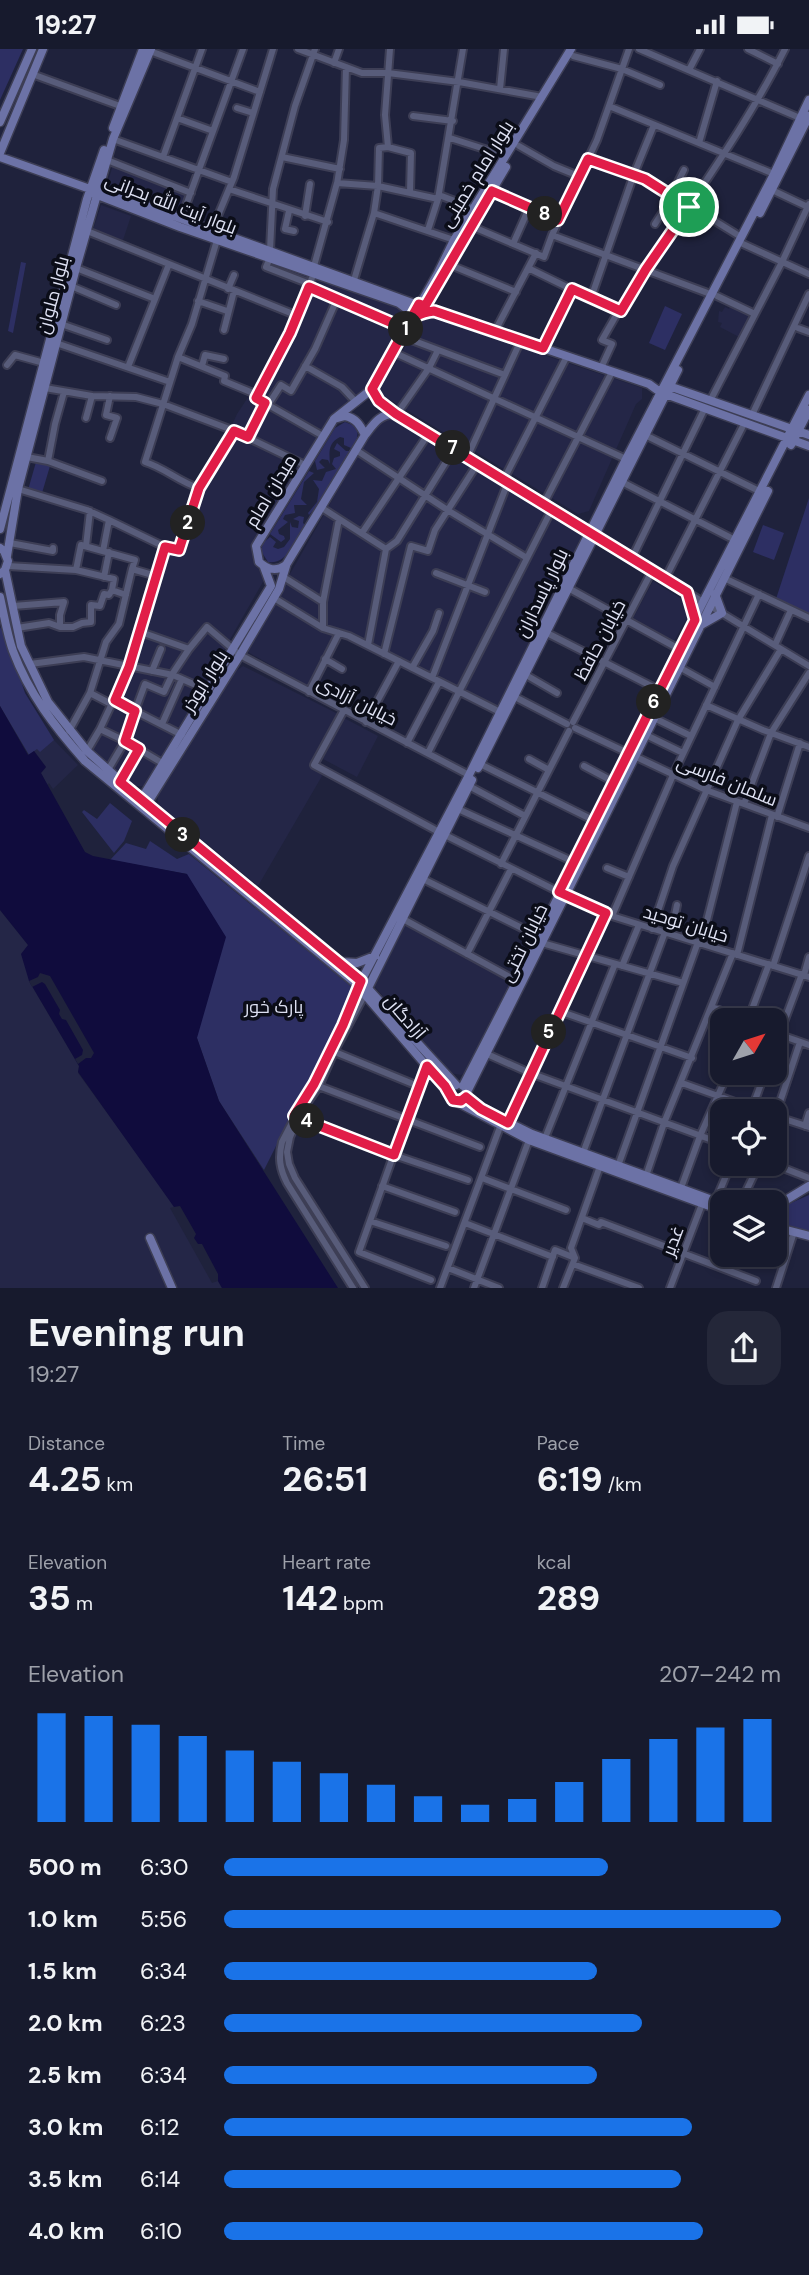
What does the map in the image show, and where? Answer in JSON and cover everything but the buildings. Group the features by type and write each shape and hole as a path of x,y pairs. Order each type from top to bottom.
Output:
{"main road":[{"path":"0,122 32,49"},
{"path":"0,155 43,49"},
{"name":"بلوار امام خمینی","path":"422,305 425,294 542,97 574,51"},
{"name":"بلوار امام خمینی","path":"372,389 412,317 449,264 460,236 471,226 574,51"},
{"name":"بلوار ملوان","path":"142,805 87,751 48,702 21,646 5,566 18,489 45,388 58,326 120,106 146,54"},
{"name":"بلوار ملوان","path":"0,529 44,363 71,286 96,192 146,54"},
{"name":"بلوار پاسداران","path":"742,240 772,190 805,117 809,101"},
{"name":"بلوار پاسداران","path":"363,987 442,834 458,809 547,633 554,613 570,589 626,459 661,387 677,368 805,117"},
{"name":"بلوار آیت الله بحرانی","path":"0,155 162,216 217,240 270,254"},
{"name":"بلوار آیت الله بحرانی","path":"162,216 181,219 270,254 661,387"},
{"name":"بلوار آیت الله بحرانی","path":"382,293 407,309 412,317"},
{"path":"410,300 418,300 425,294"},
{"path":"412,317 421,312 434,311"},
{"path":"661,387 677,368"},
{"path":"677,368 684,392"},
{"path":"661,387 707,404 752,415 806,445"},
{"path":"661,387 684,392 745,422 789,434 809,435"},
{"name":"بلوار پاسداران","path":"363,987 375,957 403,919 500,712 622,482 645,435 661,387"},
{"path":"372,389 379,401 593,534"},
{"name":"میدان امام","path":"263,565 257,556 256,546 305,465 334,419 372,389"},
{"name":"خیابان تختی","path":"707,604 724,578 786,449 789,434 804,414 809,395"},
{"path":"263,565 274,570 286,565 365,435 379,418 399,411"},
{"path":"806,445 786,449 791,423 804,414 809,429"},
{"path":"334,419 353,418 365,435"},
{"name":"خیابان تختی","path":"562,894 574,862 614,782 646,735 680,667 735,540 786,449"},
{"path":"0,548 5,566"},
{"path":"263,565 275,587"},
{"name":"بلوار ابوذر","path":"142,805 209,691 237,653 286,565"},
{"name":"بلوار ابوذر","path":"142,805 274,598 275,587"},
{"path":"687,592 698,622 722,613 715,594"},
{"path":"0,597 13,649 41,707 85,761 142,805"},
{"name":"خیابان تختی","path":"462,1092 487,1054 540,939 632,756 679,649 698,622"},
{"name":"آزادگان","path":"142,805 341,962 481,1109 529,1140 710,1207"},
{"name":"آزادگان","path":"142,805 363,987 450,1093 462,1092"},
{"name":"خیابان تختی","path":"462,1092 540,939"},
{"path":"341,962 357,963 375,957"},
{"name":"آزادگان","path":"504,1125 710,1199"},
{"path":"787,1199 809,1186"},
{"path":"787,1231 809,1237"},
{"path":"170,1288 150,1238 170,1288"}],"street":[{"path":"163,157 202,49"},
{"path":"181,219 243,49"},
{"path":"212,230 231,185 273,49"},
{"path":"298,49 314,52 362,73 388,73 459,82 542,97"},
{"path":"334,63 339,49"},
{"path":"388,147 385,115 390,49"},
{"path":"428,230 438,197 453,121 463,49 458,49"},
{"path":"500,89 504,49"},
{"path":"495,331 528,268 552,235 581,177 629,49"},
{"path":"639,49 805,117"},
{"path":"689,70 700,49"},
{"path":"748,49 778,64"},
{"path":"601,368 612,344 601,340 758,99 785,49"},
{"path":"574,51 660,85"},
{"path":"314,52 295,106 270,204 270,254 266,267 347,302 438,350 505,376"},
{"path":"146,54 195,68 260,92"},
{"path":"323,436 256,398 298,316 310,286 328,222 344,141 346,67"},
{"path":"32,74 120,106"},
{"path":"699,143 717,81"},
{"path":"608,106 774,174"},
{"path":"237,108 253,113"},
{"path":"413,116 453,121"},
{"path":"177,118 213,131"},
{"path":"591,298 654,125"},
{"path":"450,138 494,152"},
{"path":"113,139 199,170 270,204 328,222"},
{"path":"519,146 554,166 581,177"},
{"path":"347,302 374,213 379,148 388,147 411,153 410,192"},
{"path":"282,157 340,169"},
{"path":"588,159 634,174 673,195 742,240 809,274"},
{"path":"107,160 191,193"},
{"path":"655,224 673,195 684,170"},
{"path":"305,216 310,184"},
{"path":"337,185 410,192 468,206"},
{"path":"632,558 808,206 772,190"},
{"path":"492,191 558,220"},
{"path":"513,244 529,208"},
{"path":"289,211 285,229 294,232"},
{"path":"374,213 428,230 460,236"},
{"path":"471,226 540,255"},
{"path":"87,231 298,316"},
{"path":"552,235 715,295 755,314"},
{"path":"199,488 183,482 161,466 145,462 178,357 192,324 217,240"},
{"path":"128,367 169,264"},
{"path":"449,264 516,292"},
{"path":"76,268 155,299"},
{"path":"528,268 618,312"},
{"path":"223,330 234,275"},
{"path":"71,286 116,305"},
{"path":"543,348 572,289"},
{"path":"752,415 809,294"},
{"path":"248,437 281,385 291,391 315,349 337,299"},
{"path":"198,301 227,311"},
{"path":"58,326 107,340"},
{"path":"799,328 809,333"},
{"path":"470,450 521,340"},
{"path":"56,343 170,382"},
{"path":"399,411 429,368 438,350"},
{"path":"393,352 626,459"},
{"path":"7,365 15,355 44,363"},
{"path":"202,366 205,355 224,359"},
{"path":"407,743 436,680 506,480 568,356"},
{"path":"178,357 225,376 224,381 258,395"},
{"path":"305,366 342,387 356,402"},
{"path":"544,503 612,372"},
{"path":"45,388 92,395 136,397 163,404 248,437 305,465"},
{"path":"48,461 64,392"},
{"path":"86,418 92,395"},
{"path":"110,396 106,415 117,418 110,438"},
{"path":"665,579 745,422"},
{"path":"18,489 90,511 165,547 179,550 199,488 234,431"},
{"path":"362,533 429,433"},
{"path":"645,435 761,492"},
{"path":"368,645 386,549 397,541 454,449"},
{"path":"356,450 527,558"},
{"path":"27,457 48,461 102,481"},
{"path":"384,654 411,546 428,551 435,530 478,463"},
{"path":"622,482 735,540"},
{"path":"322,508 386,549"},
{"path":"428,753 552,509"},
{"path":"86,546 90,511"},
{"path":"323,628 323,602 339,519"},
{"path":"104,577 109,520"},
{"path":"593,534 809,666"},
{"path":"10,543 53,551 53,548"},
{"path":"69,731 90,693 106,642 119,624 135,560 81,545 76,570"},
{"path":"87,751 114,702 129,667 165,547"},
{"path":"5,566 76,570 114,579 112,590 109,595 104,594 100,606 91,605 91,622 73,627 60,627 49,623 18,628"},
{"path":"132,569 156,576"},
{"name":"خیابان حافظ","path":"501,864 653,571"},
{"path":"436,573 485,592"},
{"path":"282,576 323,602"},
{"path":"724,578 809,618"},
{"path":"570,589 679,649"},
{"path":"112,590 126,595"},
{"path":"440,1288 504,1125 585,956 629,877 683,753 759,594"},
{"path":"274,598 323,628 368,645 500,712"},
{"path":"13,606 64,602 60,627"},
{"path":"652,929 673,866 706,790 738,720 778,647 791,610"},
{"path":"412,668 433,631 439,613"},
{"name":"خیابان آزادی","path":"189,649 207,627 237,653 469,775"},
{"path":"108,770 125,741 145,684 164,692 189,649 138,631"},
{"path":"309,692 339,633"},
{"path":"547,633 659,690"},
{"path":"152,671 161,649"},
{"path":"30,664 79,657 173,675 209,691"},
{"path":"326,659 342,669"},
{"path":"366,722 399,661"},
{"path":"680,667 715,687"},
{"path":"618,1166 699,943 741,803 771,733 809,673"},
{"path":"526,675 557,693"},
{"path":"162,724 182,679"},
{"path":"90,693 135,711 182,735"},
{"name":"سلمان فارسی","path":"515,697 706,790 809,828"},
{"path":"706,705 809,747"},
{"name":"خیابان توحید","path":"344,710 314,765 442,834 609,915 805,975"},
{"path":"654,718 691,736"},
{"path":"100,729 164,764"},
{"path":"646,735 683,753"},
{"path":"646,1176 664,1123 735,954 775,816 800,743"},
{"path":"120,782 139,749"},
{"path":"528,759 549,770"},
{"path":"480,764 595,821"},
{"path":"584,766 614,782"},
{"path":"469,786 525,816"},
{"path":"458,809 574,862"},
{"path":"751,1008 771,965 809,856"},
{"path":"607,868 629,877"},
{"path":"467,954 511,869"},
{"path":"423,879 540,939 585,956 683,983"},
{"path":"583,1153 625,1036 677,905"},
{"path":"403,919 517,981"},
{"path":"545,1138 591,1023 639,925"},
{"path":"788,1011 805,975 809,957"},
{"path":"363,987 290,1137 289,1164 295,1178 365,1288"},
{"path":"559,1011 692,1058"},
{"path":"788,1038 809,1045"},
{"path":"781,1099 800,1042"},
{"path":"332,1051 418,1086"},
{"path":"487,1054 603,1101 710,1139"},
{"path":"427,1066 359,1252 431,1280"},
{"path":"682,1083 726,1099"},
{"path":"316,1085 294,1116 280,1150 281,1170 353,1288"},
{"path":"316,1085 480,1147"},
{"path":"681,1188 700,1136 723,1085"},
{"path":"787,1120 807,1127 809,1114"},
{"path":"294,1116 468,1181"},
{"path":"474,1288 529,1140"},
{"path":"564,1288 574,1261 571,1248 600,1166"},
{"path":"787,1169 809,1178"},
{"path":"482,1178 566,1210"},
{"path":"382,1186 455,1212"},
{"name":"غدیر","path":"670,1288 702,1204"},
{"path":"582,1218 599,1225 601,1222 756,1281"},
{"path":"370,1221 446,1246"},
{"path":"465,1223 552,1257"},
{"path":"778,1287 794,1233"},
{"path":"542,1288 555,1250 574,1261 639,1288"},
{"path":"448,1268 499,1288"}],"shaded area":[{"path":"113,165 190,194 181,219 105,191"},
{"path":"101,205 131,216 123,240 93,230"},
{"path":"270,258 399,303 412,317 372,389 345,409 256,546 258,565 264,580 146,786 135,786 90,750 139,630 165,547 179,549 194,506 237,414 289,335 310,287 266,267"},
{"path":"731,305 751,315 739,337 720,327 722,323 718,322 719,311 722,312 725,307 729,309"},
{"path":"428,316 642,388 642,399 636,404 589,511 578,514 382,395 381,387 422,318"},
{"path":"395,418 585,536 500,712 339,632 310,687 246,651 367,439 381,419"},
{"path":"653,581 685,601 689,615 674,641 633,618"},
{"path":"243,666 338,714 314,765 322,776 258,886 158,804 158,795 233,673"},
{"path":"0,706 28,755 34,751 46,767 41,773 85,852 93,856 187,874 226,937 197,1038 219,1101 338,1288 222,1288 218,1274 202,1244 198,1244 194,1238 196,1234 180,1206 174,1207 78,1072 79,1066 29,981 21,954 28,945 0,910"},
{"path":"344,718 378,736 357,777 323,759"},
{"path":"51,737 78,765 53,789 49,783 47,785 41,773 46,767 34,751"},
{"path":"0,910 28,945 29,981 79,1066 78,1073 165,1192 174,1207 170,1208 212,1283 218,1281 222,1288 0,1288"},
{"path":"405,920 513,981 470,1069 461,1075 450,1073 375,987 374,982"}],"green space":[{"path":"0,49 23,49 0,100"},
{"path":"21,262 26,263 13,333 8,331"},
{"path":"665,306 682,314 665,350 649,343"},
{"path":"345,422 357,429 355,443 351,448 344,445 344,438 336,439 330,448 330,464 328,460 322,459 319,462 325,468 317,470 315,461 335,428"},
{"path":"337,443 350,451 319,504 309,515 317,502 319,489 313,480 322,481 326,472 336,469 332,464 334,458 340,456 340,452 334,449"},
{"path":"36,462 50,466 42,493 28,490"},
{"path":"309,471 314,473 304,482 301,499 307,505 294,505 295,513 285,515 283,519 288,522 278,530 285,539 281,542 270,534"},
{"path":"809,498 809,616 775,602"},
{"path":"304,517 305,525 291,550 281,559 268,562 261,551 263,543 270,537 276,542 273,547 284,547 290,539 290,522 292,527 298,528 299,521 293,519"},
{"path":"763,525 784,533 774,560 753,552"},
{"path":"0,627 25,693 54,740 40,752 37,749 29,755 0,706"},
{"path":"110,803 132,821 124,841 114,853 82,812 84,810 97,819"},
{"name":"پارک خور","path":"150,841 177,859 189,854 353,988 353,993 264,1170 219,1101 197,1038 187,874 110,860 126,843 146,849"},
{"path":"809,1195 809,1233 787,1225 787,1205"}],"pier":[{"path":"40,973 50,976 94,1053 91,1058 78,1064 75,1059 82,1055 83,1050 66,1020 59,1014 60,1010 45,984 42,982 32,987 29,981"}],"route":[{"path":"689,207 621,311 618,312 572,289 543,348 434,311 421,312 412,317 406,329 347,302 309,287 290,333 256,398 265,403 248,437 234,431 199,488 179,550 165,547 129,667 115,700 135,711 125,741 139,749 120,782 361,981 314,1084 294,1116 394,1155 427,1066 445,1086 453,1100 458,1102 466,1097 481,1109 508,1123 606,913 559,892 695,620 687,592 396,414 379,401 372,389 412,317 419,304 425,306 492,191 558,220 588,159 656,184 689,207"}]}
